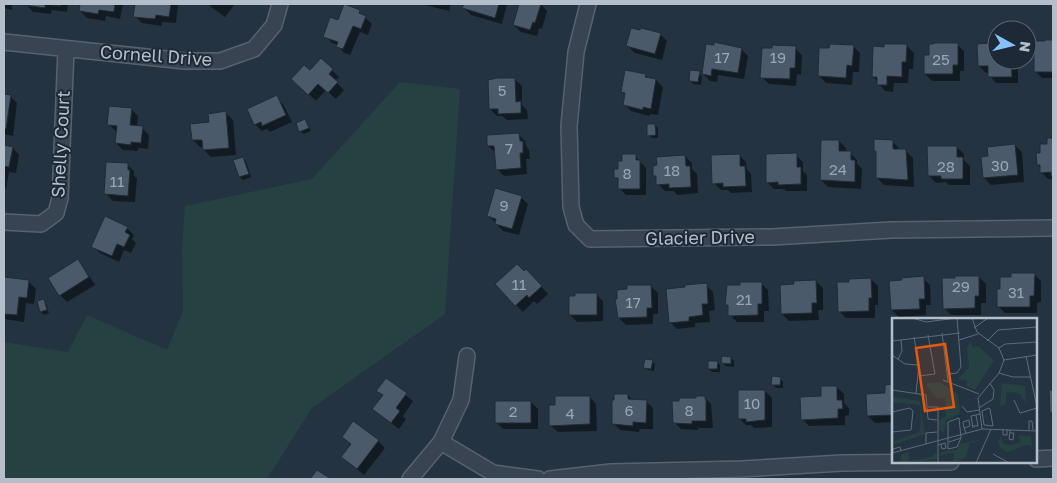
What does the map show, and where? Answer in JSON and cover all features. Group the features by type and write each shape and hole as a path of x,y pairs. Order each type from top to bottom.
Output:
{"street":[{"name":"Cornell Drive","path":"4,42 185,60 220,61 254,49 274,25 280,4"},
{"name":"Glacier Drive","path":"588,4 576,52 569,126 572,207 576,225 590,239 772,236 891,230 1053,228"},
{"name":"Shelly Court","path":"4,222 41,224 56,213 60,198 66,49"},
{"path":"410,479 441,442 461,400 468,356"},
{"path":"441,442 493,473 538,479"},
{"path":"1037,459 1053,458"},
{"path":"550,479 631,471 742,469 842,463 892,463"}],"green space":[{"path":"400,82 460,89 445,314 312,408 267,479 4,479 4,342 68,352 87,315 167,350 183,311 182,248 185,206 312,179"}],"building":[{"path":"45,4 45,8 25,5"},
{"path":"45,4 61,4 60,6"},
{"path":"80,4 115,4 114,12 99,10 98,14 79,11"},
{"path":"135,4 171,4 169,17 156,15 155,19 133,17"},
{"path":"344,4 360,10 359,13 366,16 361,29 353,26 343,49 336,47 338,42 323,37 330,17 338,20"},
{"path":"464,4 499,4 495,18 462,8"},
{"path":"519,4 541,4 535,23 533,22 530,30 513,25"},
{"path":"631,28 640,30 641,28 661,33 655,54 626,46"},
{"path":"1053,40 1053,72 1034,72 1034,70 1037,70 1037,41"},
{"path":"714,42 742,48 738,73 712,69 711,76 702,74 706,44 714,45"},
{"path":"958,43 958,65 953,65 953,74 924,74 924,55 929,55 929,44"},
{"path":"987,43 987,66 978,66 977,44"},
{"path":"830,44 854,45 852,66 847,65 846,78 818,76 819,48 829,48"},
{"path":"884,44 907,44 906,62 902,62 902,77 887,76 887,85 877,85 877,77 872,77 873,46 884,47"},
{"path":"772,45 796,46 795,68 790,68 790,79 760,78 762,48 772,48"},
{"path":"321,58 333,69 329,74 338,82 328,93 318,84 308,95 291,79 304,65 310,70"},
{"path":"625,70 646,74 645,77 656,79 651,109 643,107 643,110 623,105 625,93 621,92"},
{"path":"690,70 700,71 698,82 689,81"},
{"path":"988,70 1012,70 1012,77 988,77"},
{"path":"515,78 516,102 521,101 521,113 498,114 498,109 489,109 488,80"},
{"path":"4,94 11,95 6,129 4,129"},
{"path":"277,95 286,115 262,126 261,122 254,125 247,109"},
{"path":"109,106 132,108 130,125 143,126 141,143 131,142 131,145 115,143 117,126 107,125"},
{"path":"226,111 229,148 203,150 202,140 192,140 190,124 209,122 208,114"},
{"path":"305,119 309,128 299,132 296,123"},
{"path":"647,124 655,124 656,135 647,136"},
{"path":"519,133 520,141 523,141 523,153 520,153 521,168 496,170 494,146 487,146 487,135"},
{"path":"1047,138 1052,138 1053,143 1053,176 1051,176 1051,172 1040,173 1040,165 1037,165 1036,153 1040,153 1040,144 1047,144"},
{"path":"874,139 893,140 893,149 906,149 908,180 876,178"},
{"path":"821,140 839,140 839,151 851,151 851,160 855,160 855,182 820,180"},
{"path":"1015,144 1018,175 983,178 981,157 988,156 987,147"},
{"path":"4,145 13,147 9,167 4,166"},
{"path":"927,146 957,146 957,157 963,157 963,179 941,179 941,176 928,176"},
{"path":"797,153 797,167 801,167 801,184 778,185 778,182 766,183 766,154"},
{"path":"622,154 636,154 636,160 640,160 640,189 618,189 618,178 614,178 614,169 618,169 618,161 622,161"},
{"path":"740,154 740,166 745,166 746,186 723,187 723,183 712,184 711,155"},
{"path":"685,155 686,166 690,166 691,187 669,188 669,184 656,185 656,176 653,176 653,166 657,165 656,157"},
{"path":"243,157 249,174 239,177 233,160"},
{"path":"106,162 128,163 128,170 130,170 128,196 104,194"},
{"path":"495,188 522,196 512,229 495,224 496,219 487,216"},
{"path":"105,216 128,227 125,232 130,235 124,247 117,244 112,256 91,247"},
{"path":"78,259 89,277 59,296 48,278"},
{"path":"517,264 524,271 526,269 542,286 529,298 527,295 515,306 495,284"},
{"path":"1011,273 1035,273 1034,296 1030,296 1030,307 997,307 997,289 1000,289 1000,277 1011,277"},
{"path":"924,276 925,299 919,299 920,309 891,310 889,281"},
{"path":"955,276 979,276 979,296 975,296 975,308 943,309 942,278 955,278"},
{"path":"4,277 29,280 27,298 19,297 17,315 4,314"},
{"path":"871,278 872,298 869,298 869,311 838,312 837,282 849,282 849,279"},
{"path":"816,280 817,303 812,303 812,313 781,314 780,285 794,284 793,281"},
{"path":"740,282 762,282 762,304 758,304 758,315 728,316 728,305 725,305 727,285 740,285"},
{"path":"707,283 708,304 702,304 703,315 689,317 689,321 669,323 666,289"},
{"path":"627,285 651,285 652,308 647,308 647,317 618,318 615,299 617,299 617,290 627,289"},
{"path":"575,293 597,293 597,315 569,315 569,296 575,296"},
{"path":"44,299 47,310 40,312 37,301"},
{"path":"722,356 731,357 731,364 721,363"},
{"path":"645,359 653,360 651,369 643,368"},
{"path":"708,361 718,361 717,369 708,369"},
{"path":"772,376 781,377 780,385 771,385"},
{"path":"386,378 407,393 396,408 400,411 391,423 372,409 383,395 376,391"},
{"path":"892,384 892,415 867,416 866,394 885,393 885,385"},
{"path":"821,386 837,386 837,400 842,400 843,409 838,409 838,418 801,420 800,397 821,396"},
{"path":"738,390 765,390 765,420 746,422 746,419 738,419"},
{"path":"1049,390 1053,390 1053,413 1050,413"},
{"path":"614,394 628,394 628,399 647,400 646,423 633,422 633,426 612,424 612,400 614,400"},
{"path":"555,396 590,396 590,424 549,426 549,405 555,405"},
{"path":"696,396 705,396 706,421 692,421 692,424 673,423 672,401 679,401 679,398 696,398"},
{"path":"495,401 531,401 531,423 495,423"},
{"path":"353,421 379,440 357,469 341,457 351,444 342,437"},
{"path":"317,470 331,479 310,479"}]}
